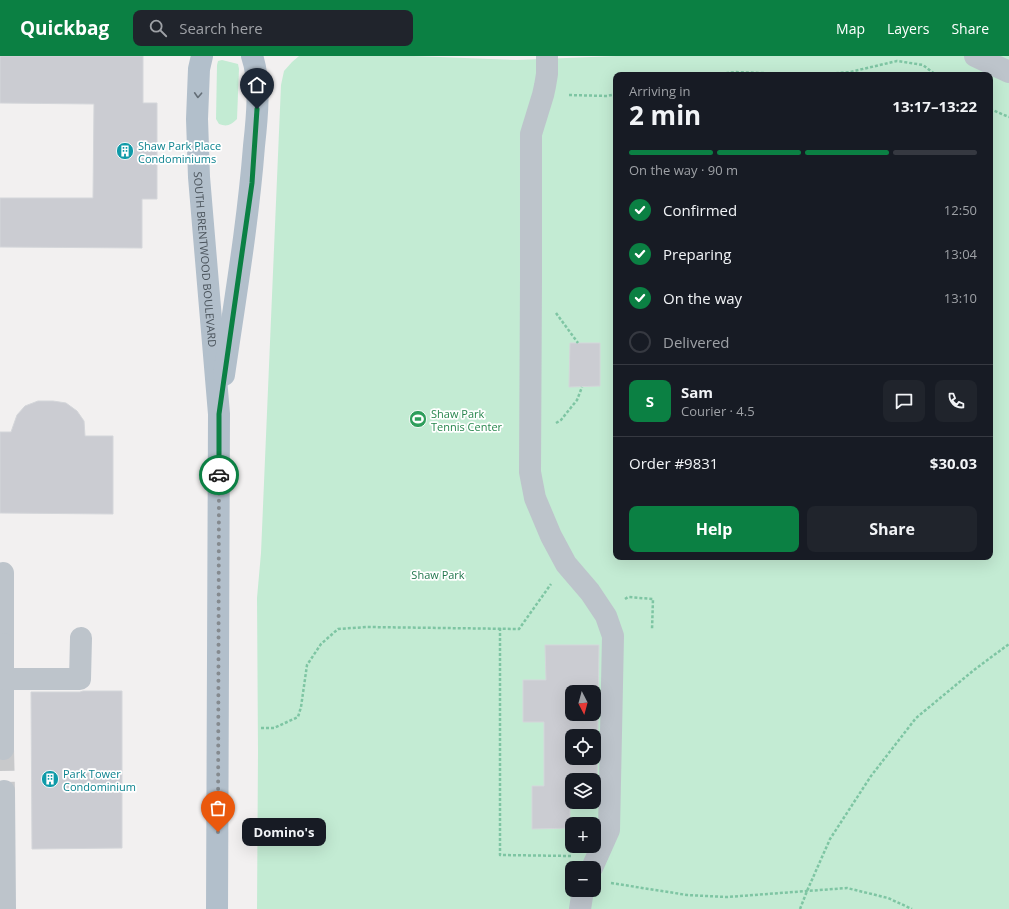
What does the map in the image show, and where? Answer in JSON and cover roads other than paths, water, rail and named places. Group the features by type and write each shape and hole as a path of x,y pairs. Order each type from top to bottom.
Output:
{"main road":[{"name":"SOUTH BRENTWOOD BOULEVARD","path":"202,56 199,69 197,120 199,177 219,414 217,909"},
{"name":"SOUTH BRENTWOOD BOULEVARD","path":"219,414 252,183 257,83 252,56"}],"street":[{"path":"547,56 547,74 544,95 531,134 530,472 535,498 551,536 566,564 590,592 606,616 614,636 609,830 594,861"},
{"path":"975,56 1009,72"},
{"path":"3,573 1,644 3,679 3,749"},
{"path":"3,679 80,679 81,638"},
{"path":"4,791 5,909"},
{"path":"580,909 582,897"}],"tunnel":[{"path":"3,749 4,791"}],"place":[{"name":"Shaw Park Place Condominiums","path":"125,151"},
{"name":"Shaw Park Tennis Center","path":"418,419"},
{"name":"Park Tower Condominium","path":"50,779"},
{"name":"Domino's","path":"218,832"}],"park label":[{"name":"Shaw Park","path":"438,574"}]}
